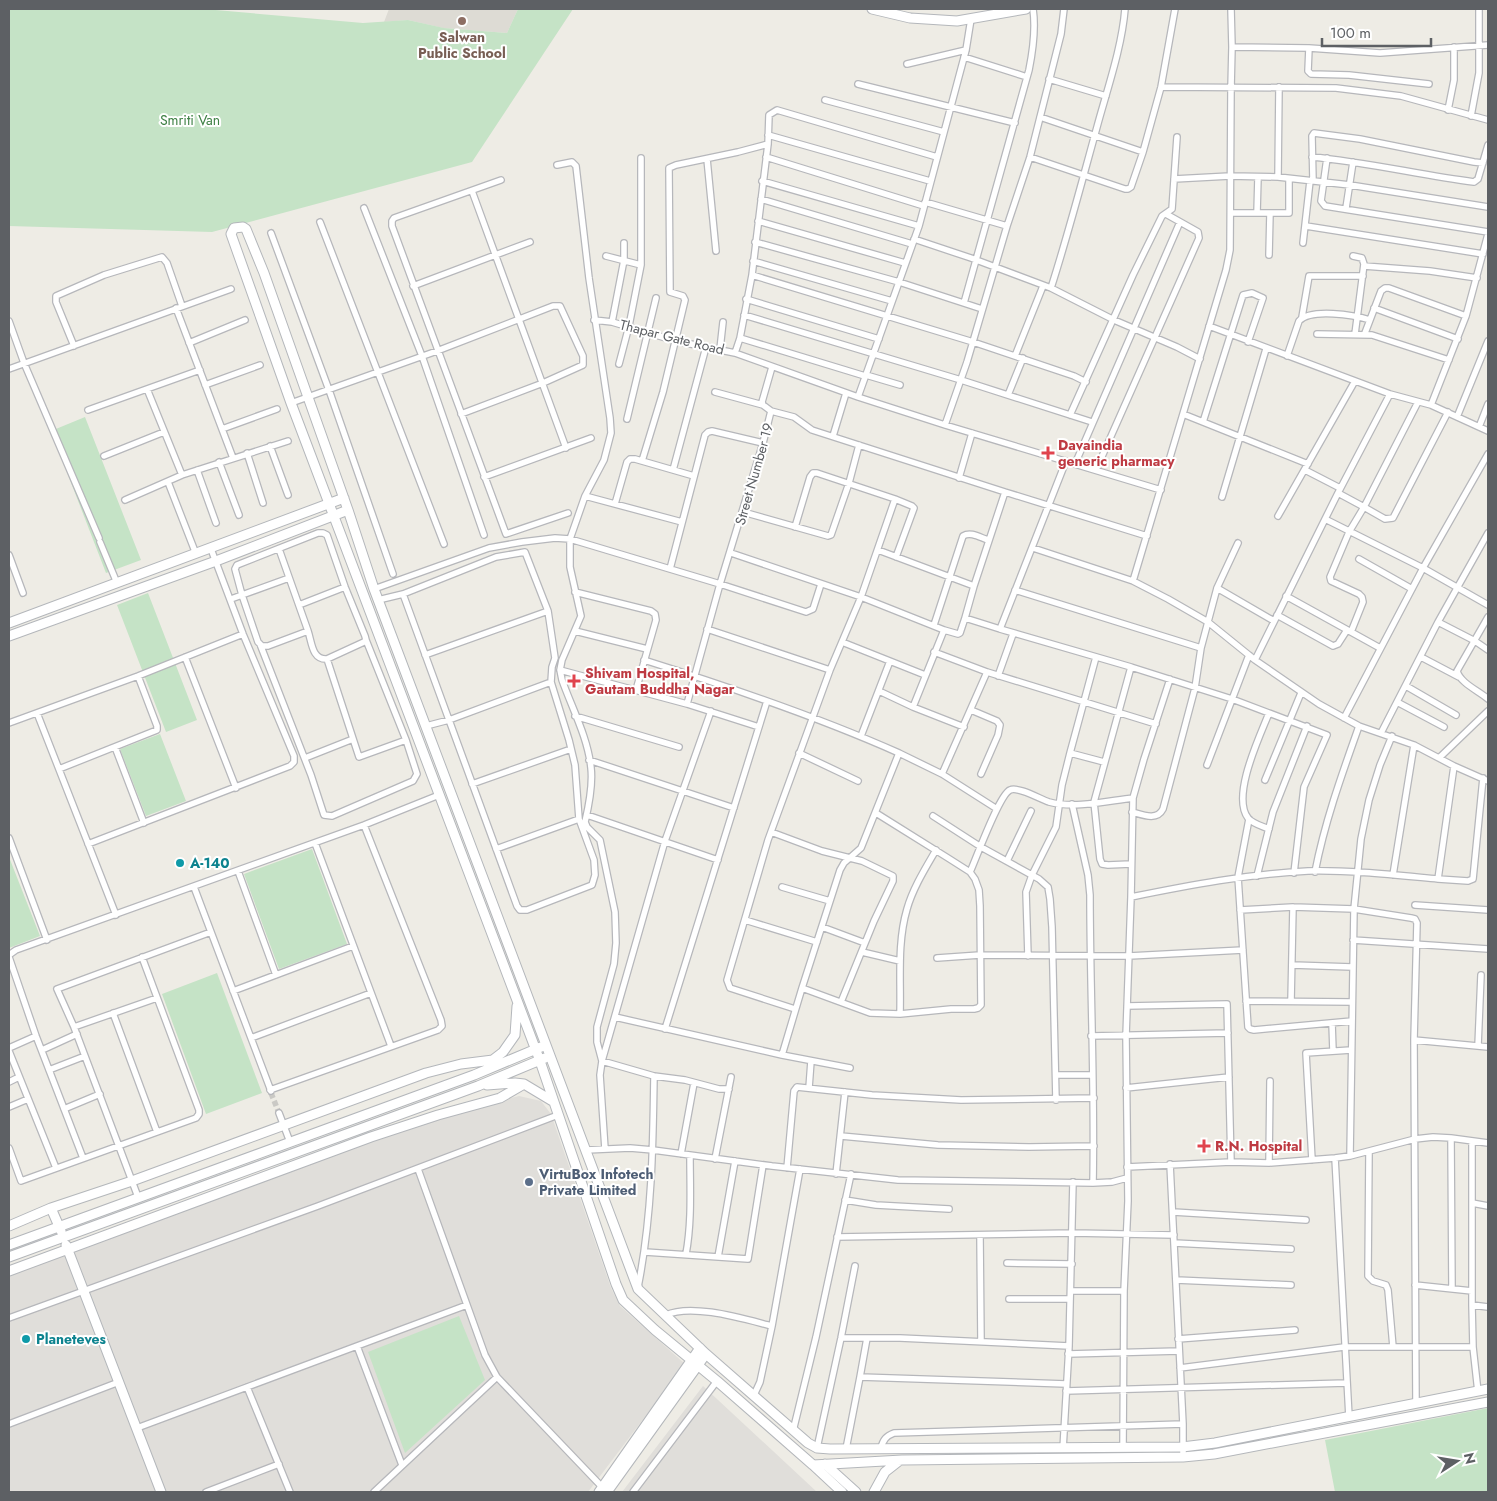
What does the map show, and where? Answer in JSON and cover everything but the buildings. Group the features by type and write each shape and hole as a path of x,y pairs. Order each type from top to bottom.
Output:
{"street":[{"path":"872,9 910,18 957,21 1026,9"},
{"path":"964,303 1015,124 1034,48 1033,9"},
{"path":"945,426 1030,157 1061,34 1064,9"},
{"path":"1051,288 1106,96 1124,24 1125,9"},
{"path":"1030,157 1084,176 1128,189 1131,187 1161,87 1175,9"},
{"path":"1133,581 1229,257 1231,232 1231,9"},
{"path":"1471,116 1479,74 1480,9"},
{"path":"858,397 918,226 966,50 971,19"},
{"path":"1232,47 1309,48 1380,54 1454,46 1488,45"},
{"path":"1448,110 1454,80 1454,46"},
{"path":"1309,48 1308,71 1311,74 1349,75 1429,84"},
{"path":"907,64 966,50"},
{"path":"964,57 1027,77"},
{"path":"1049,78 1106,96"},
{"path":"858,84 1015,124"},
{"path":"1161,87 1336,88 1401,96 1488,120"},
{"path":"1278,177 1279,87"},
{"path":"824,100 944,132"},
{"path":"735,353 740,338 752,275 768,144 769,114 777,110 937,157"},
{"path":"1040,117 1143,152"},
{"path":"1303,243 1311,181 1312,136 1316,132 1484,163"},
{"path":"768,135 930,181"},
{"path":"1070,415 1162,216 1171,210 1173,206 1177,137"},
{"path":"642,461 676,341 685,300 683,296 670,292 668,171 672,166 768,144"},
{"path":"1312,157 1474,182 1478,179 1488,145"},
{"path":"766,157 924,204 1007,226"},
{"path":"619,364 629,326 641,265 641,158"},
{"path":"1327,158 1322,204 1488,233 1466,316 1431,404"},
{"path":"707,159 716,252"},
{"path":"557,165 572,162 576,166 594,320 611,433 604,460 585,496 570,540 570,567 581,616 562,660 560,670 585,742 591,768 591,788 585,822 600,840 615,912 616,943 614,964 597,1027 597,1042 602,1061"},
{"path":"1346,208 1353,162"},
{"path":"1174,179 1230,176 1278,177 1350,185 1488,207"},
{"path":"1257,213 1258,178"},
{"path":"1231,213 1289,213 1290,179"},
{"path":"501,180 394,218 392,221 394,232 506,534 568,513"},
{"path":"762,181 918,226"},
{"path":"472,191 566,448"},
{"path":"761,199 977,260 1051,288 1114,320 1156,337 1200,359"},
{"path":"364,208 422,356 484,536"},
{"path":"1269,255 1270,213"},
{"path":"1096,470 1199,238 1198,232 1166,214"},
{"path":"758,221 905,264"},
{"path":"320,222 444,544"},
{"path":"1075,464 1180,222"},
{"path":"1306,226 1483,254"},
{"path":"842,1492 623,1300 540,1060 291,403 231,234 234,228 243,227 249,235 308,396 378,600 638,1289 666,1316 792,1431 817,1448 1123,1448 1214,1454 1488,1402"},
{"path":"271,233 329,390 393,574"},
{"path":"413,286 530,242"},
{"path":"755,242 899,282 982,309"},
{"path":"612,322 624,260 624,243"},
{"path":"606,256 641,265"},
{"path":"1353,256 1362,258 1364,266 1355,334"},
{"path":"74,346 56,302 56,296 104,275 162,257 167,262 189,343 232,458"},
{"path":"753,261 892,301"},
{"path":"1364,266 1430,271 1477,278"},
{"path":"752,275 1023,358 1086,382"},
{"path":"1287,356 1302,317 1309,277 1311,275 1363,276"},
{"path":"1015,356 1044,286"},
{"path":"1364,334 1381,291 1388,288 1466,316"},
{"path":"9,369 231,289"},
{"path":"1203,422 1243,296 1249,292 1261,296 1262,301 1248,342"},
{"path":"627,419 656,298"},
{"path":"746,299 878,339"},
{"path":"291,403 437,351 553,306 560,306 583,356 584,361 580,368 461,414"},
{"path":"1374,308 1458,339"},
{"path":"1302,317 1338,314 1357,316 1370,320"},
{"path":"744,315 961,380 1092,422"},
{"path":"189,343 245,320"},
{"name":"Thapar Gate Road","path":"594,320 612,322 648,331 676,341 735,353 945,426 1161,490"},
{"path":"9,321 24,363 117,583"},
{"path":"720,349 723,322"},
{"path":"1209,326 1231,336 1390,394 1431,404 1488,431"},
{"path":"1317,334 1364,334 1449,360"},
{"path":"740,338 900,384"},
{"path":"1457,417 1488,341"},
{"path":"673,470 706,346"},
{"path":"1222,497 1266,349"},
{"path":"1008,395 1023,358"},
{"path":"205,385 260,365"},
{"name":"Street Number 19","path":"687,704 720,584 763,443 771,411 762,405 772,367"},
{"path":"88,410 200,370"},
{"path":"1278,516 1356,381"},
{"path":"147,389 182,475"},
{"path":"715,392 762,405"},
{"path":"833,436 846,393"},
{"path":"1255,660 1339,490 1390,394"},
{"path":"1216,588 1333,646 1338,644 1349,631 1363,602 1359,594 1332,581 1330,577 1349,532 1364,507 1418,402"},
{"path":"1479,427 1488,404"},
{"path":"222,430 277,410"},
{"path":"771,411 794,417 807,428 959,478 1147,536"},
{"path":"1183,414 1241,437 1307,467 1364,507 1390,520 1393,518 1448,412"},
{"path":"670,569 705,435 712,431 763,443"},
{"path":"104,456 164,432"},
{"path":"959,478 972,434"},
{"path":"484,477 591,438"},
{"path":"125,500 182,475 288,441"},
{"path":"743,512 828,536 831,535 849,483 859,445"},
{"path":"270,446 288,495"},
{"path":"247,453 263,503"},
{"path":"1344,718 1423,568 1488,454"},
{"path":"615,504 627,462 630,460 642,461 694,476"},
{"path":"1000,629 1066,461"},
{"path":"218,462 239,515"},
{"path":"197,470 216,523"},
{"path":"795,526 810,477 813,473 817,472 896,499 914,508 896,557"},
{"path":"168,482 196,554"},
{"path":"730,553 861,597 958,634 965,618 988,540 1005,492"},
{"path":"585,496 682,522"},
{"path":"9,623 344,498"},
{"path":"796,1008 730,988 727,980 771,832 830,670 861,597 896,499"},
{"path":"9,636 348,510"},
{"path":"1325,520 1423,568 1488,605"},
{"path":"323,533 327,535 346,588 406,740 417,774 413,782 332,816 324,814 305,758 242,595 235,569 237,565 323,533"},
{"path":"1381,733 1438,622 1488,533"},
{"path":"934,625 963,536 971,534 988,540"},
{"path":"374,589 489,548 555,538 570,540 670,569 806,612 813,609 821,584"},
{"path":"1132,812 1154,817 1161,814 1195,688 1201,648 1216,588 1238,543"},
{"path":"1033,548 1133,581 1208,622 1255,660 1301,693 1344,718 1359,726 1414,745 1486,780 1473,879 1468,881 1358,872 1315,872 1238,876 1131,896"},
{"path":"88,844 236,788 290,766 294,762 294,756 243,634 211,549"},
{"path":"279,549 316,657 327,659 366,640"},
{"path":"878,550 974,586"},
{"path":"378,600 403,594 496,557 524,552 548,611 555,658 551,682 575,766 579,819 594,860 592,885 527,910 520,910 516,906 403,594"},
{"path":"9,555 23,593"},
{"path":"1358,560 1412,589"},
{"path":"230,599 289,578"},
{"path":"299,605 346,588"},
{"path":"1015,590 1201,648"},
{"path":"575,592 651,611 655,614 656,620 636,690"},
{"path":"1286,596 1380,648"},
{"path":"425,655 548,611"},
{"path":"1460,678 1457,671 1488,617"},
{"path":"965,618 1232,699 1327,735 1304,787 1294,873"},
{"path":"1438,622 1475,641 1488,650"},
{"path":"707,629 830,670"},
{"path":"575,630 647,649"},
{"path":"913,707 944,630"},
{"path":"260,644 268,646 308,631"},
{"path":"9,723 138,676 243,634"},
{"path":"998,676 1013,634"},
{"path":"842,642 925,675"},
{"path":"934,652 998,676 1156,724"},
{"path":"1207,766 1249,655"},
{"path":"185,657 236,788"},
{"path":"1028,956 1026,892 1032,875 1056,827 1070,753 1096,657"},
{"path":"1421,657 1460,678 1488,698"},
{"path":"327,659 359,757 406,740"},
{"path":"644,660 767,700 899,752 942,774 997,809"},
{"path":"861,736 890,661"},
{"path":"1131,667 1094,802 1102,864 1131,864"},
{"path":"560,670 711,711 758,728"},
{"path":"942,774 987,672"},
{"path":"59,769 157,730 138,676"},
{"path":"1123,1448 1124,1291 1128,1201 1126,1036 1132,812 1133,798 1144,759 1170,680"},
{"path":"426,726 449,720 551,682"},
{"path":"1406,686 1456,715"},
{"path":"879,692 964,727"},
{"path":"1265,780 1301,693"},
{"path":"665,1029 767,700"},
{"path":"1397,702 1444,727"},
{"path":"971,710 997,721 1000,725 998,735 981,774"},
{"path":"605,1149 600,1075 602,1061 665,841 711,711"},
{"path":"1439,758 1488,711"},
{"path":"1269,712 1248,767 1243,801 1245,813 1249,820 1269,829"},
{"path":"37,713 116,916"},
{"path":"575,716 679,747"},
{"path":"1257,876 1282,789 1307,726"},
{"path":"1315,872 1331,806 1359,726"},
{"path":"1350,1156 1354,909 1361,839 1369,800 1392,736"},
{"path":"305,758 353,739"},
{"path":"1393,875 1414,745"},
{"path":"115,747 144,823"},
{"path":"472,784 571,749"},
{"path":"782,1056 840,870 844,863 861,848 899,752"},
{"path":"799,753 858,781"},
{"path":"1070,753 1104,762"},
{"path":"589,760 734,808"},
{"path":"1438,879 1454,766"},
{"path":"432,778 444,774"},
{"path":"970,872 997,809 1008,790 1018,789 1059,804 1133,798"},
{"path":"83,1158 36,1036 9,956 16,950 116,916 364,825 439,795"},
{"path":"1072,804 1088,875 1090,895 1091,1036 1094,1098 1093,1183"},
{"path":"1007,861 1031,811"},
{"path":"802,988 870,1013 900,1014 978,1008 981,1005 979,890 975,879 970,872 876,813"},
{"path":"586,815 718,860"},
{"path":"933,816 981,847 1039,879 1048,888 1050,899 1056,1100"},
{"path":"496,849 579,819"},
{"path":"1249,820 1238,876 1248,1026 1250,1029 1352,1021"},
{"path":"194,887 271,1091 438,1030 442,1026 364,825"},
{"path":"771,832 822,851 852,857 893,876 893,881 841,1002"},
{"path":"9,838 47,940"},
{"path":"314,843 391,1046"},
{"path":"900,1014 901,936 907,908 914,888 936,850"},
{"path":"238,871 276,975"},
{"path":"782,887 830,901"},
{"path":"1416,905 1488,910"},
{"path":"1240,910 1293,907 1354,909 1415,919 1417,923 1414,1040 1414,1348 1416,1404"},
{"path":"1291,1002 1293,907"},
{"path":"745,920 817,942"},
{"path":"822,928 865,943"},
{"path":"138,1197 77,1034 57,989 211,932"},
{"path":"1353,940 1488,949"},
{"path":"233,991 353,946"},
{"path":"937,958 980,956 1129,956 1242,950"},
{"path":"862,952 900,961"},
{"path":"9,1148 21,1180 196,1118 199,1114 142,957"},
{"path":"1292,965 1352,968"},
{"path":"1478,1046 1481,976"},
{"path":"251,1038 371,993"},
{"path":"1480,993 1488,994"},
{"path":"74,1027 157,998"},
{"path":"1246,1001 1352,1002"},
{"path":"474,1075 503,1052 515,1035 518,1002"},
{"path":"1127,1006 1227,1004 1231,1162"},
{"path":"113,1013 157,1132"},
{"path":"615,1017 782,1056 850,1068"},
{"path":"1332,1023 1333,1051"},
{"path":"42,1050 77,1034"},
{"path":"1091,1036 1228,1034"},
{"path":"36,1036 9,1053 56,1168"},
{"path":"1414,1040 1488,1047"},
{"path":"9,1244 474,1075 546,1046"},
{"path":"1312,1160 1306,1053 1352,1050"},
{"path":"49,1070 85,1056"},
{"path":"9,1257 478,1086 550,1057"},
{"path":"9,1226 51,1208 132,1181 426,1073 461,1064 493,1060"},
{"path":"602,1061 654,1076 729,1089"},
{"path":"810,1088 811,1061"},
{"path":"1056,1075 1092,1075"},
{"path":"638,1289 645,1252 653,1150 654,1076"},
{"path":"715,1159 731,1077"},
{"path":"1126,1088 1229,1077"},
{"path":"9,1082 19,1078"},
{"path":"1269,1163 1270,1081"},
{"path":"681,1154 694,1083"},
{"path":"478,1086 524,1084 554,1102"},
{"path":"9,1271 372,1138 438,1115 500,1098 524,1084"},
{"path":"787,1168 794,1091 797,1087 961,1100 1094,1098"},
{"path":"836,1174 845,1092"},
{"path":"64,1109 100,1094"},
{"path":"9,1107 28,1099"},
{"path":"279,1113 290,1142"},
{"path":"9,1318 418,1169 558,1115"},
{"path":"841,1136 938,1145 1094,1146"},
{"path":"1127,1167 1231,1162 1269,1163 1334,1158 1433,1137 1488,1143"},
{"path":"1451,1138 1452,1289"},
{"path":"1472,1141 1473,1347 1478,1392"},
{"path":"586,1150 630,1148 653,1150 800,1170 898,1180 1093,1183 1112,1182 1127,1178"},
{"path":"1369,1152 1368,1276 1373,1282 1386,1285 1388,1290 1393,1347"},
{"path":"686,1254 691,1200 690,1156"},
{"path":"1334,1158 1349,1417"},
{"path":"718,1257 735,1161"},
{"path":"1170,1164 1183,1452"},
{"path":"645,1252 748,1259 763,1165"},
{"path":"418,1169 485,1355 497,1377 604,1491 704,1351"},
{"path":"754,1395 760,1382 772,1326 800,1170"},
{"path":"792,1431 816,1337 851,1174"},
{"path":"1063,1449 1069,1346 1073,1182"},
{"path":"845,1200 876,1205 949,1209"},
{"path":"1472,1203 1488,1206"},
{"path":"51,1208 162,1492"},
{"path":"1173,1212 1306,1220"},
{"path":"837,1236 980,1236 1072,1233 1127,1236 1174,1235"},
{"path":"980,1236 981,1340"},
{"path":"1174,1243 1291,1248"},
{"path":"1007,1263 1072,1264"},
{"path":"817,1448 841,1338 854,1266"},
{"path":"1176,1280 1291,1285"},
{"path":"1414,1285 1472,1290"},
{"path":"1071,1291 1124,1291"},
{"path":"1009,1299 1070,1298"},
{"path":"1472,1304 1488,1307"},
{"path":"137,1428 467,1305"},
{"path":"666,1316 674,1312 701,1311 772,1326"},
{"path":"1178,1339 1295,1330"},
{"path":"841,1338 981,1340 1069,1346"},
{"path":"846,1449 867,1338"},
{"path":"357,1346 402,1465"},
{"path":"1180,1368 1344,1347 1473,1347"},
{"path":"1068,1354 1124,1354 1179,1351"},
{"path":"374,1492 497,1377"},
{"path":"860,1377 1066,1384"},
{"path":"633,1492 717,1381"},
{"path":"9,1424 119,1382"},
{"path":"1066,1392 1346,1383"},
{"path":"247,1387 290,1492"},
{"path":"813,1465 902,1460 1183,1452 1215,1443 1488,1390"},
{"path":"881,1448 883,1440 887,1436 894,1434 1183,1424"},
{"path":"874,1492 884,1472 895,1462 902,1460"},
{"path":"206,1492 279,1464"},
{"path":"825,1464 856,1492"}],"shaded area":[{"name":"Salwan Public School","path":"389,9 518,9 507,33 443,28 408,20 384,22"},
{"path":"519,1096 541,1101 551,1114 611,1288 620,1306 685,1364 588,1492 9,1492 9,1275 392,1129"},
{"path":"703,1386 817,1492 622,1492"}],"green space":[{"name":"Smriti Van","path":"9,9 204,9 363,23 408,20 444,28 507,33 518,9 573,9 472,162 212,232 9,226"},
{"path":"85,417 141,560 106,573 51,431"},
{"path":"148,593 197,720 166,732 117,605"},
{"path":"160,734 186,801 146,816 120,749"},
{"path":"312,849 347,944 279,969 244,874"},
{"path":"9,857 40,936 9,948"},
{"path":"217,973 262,1093 206,1114 162,994"},
{"path":"459,1316 485,1380 405,1453 368,1352"},
{"path":"1488,1408 1488,1492 1335,1492 1325,1440"}],"tunnel":[{"path":"271,1093 279,1113"}],"place":[{"name":"Salwan Public School","path":"462,21"},
{"name":"Davaindia generic pharmacy","path":"1048,453"},
{"name":"Shivam Hospital, Gautam Buddha Nagar","path":"574,681"},
{"name":"A-140","path":"180,863"},
{"name":"R.N. Hospital","path":"1204,1146"},
{"name":"VirtuBox Infotech Private Limited","path":"529,1182"},
{"name":"Planeteves","path":"26,1339"}]}
